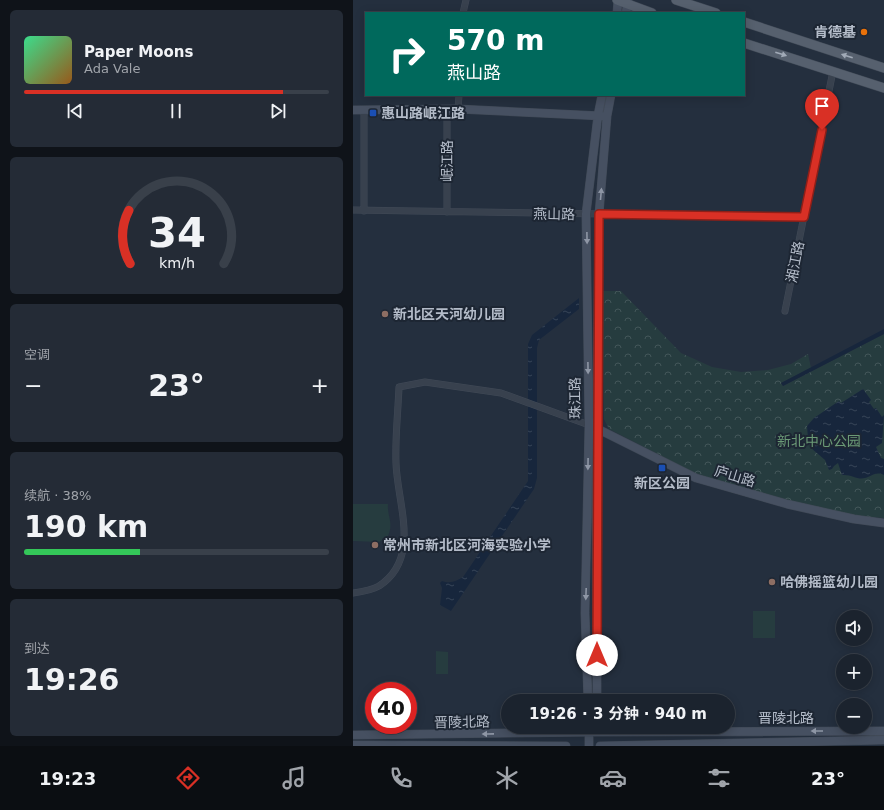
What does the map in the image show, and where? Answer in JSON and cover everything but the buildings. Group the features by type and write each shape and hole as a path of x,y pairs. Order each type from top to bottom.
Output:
{"main road":[{"path":"618,0 627,6 648,12"},
{"path":"676,0 713,12"},
{"path":"745,22 884,68"},
{"path":"745,43 884,88"}],"street":[{"path":"463,12 466,0"},
{"path":"617,12 618,0"},
{"name":"湘江路","path":"785,311 833,71"},
{"path":"458,110 459,96"},
{"name":"珠江路","path":"588,694 585,613 589,425 587,214 598,116 602,96"},
{"name":"珠江路","path":"597,694 599,214 607,116 611,96"},
{"path":"353,110 458,110 607,116"},
{"path":"364,110 364,210"},
{"name":"岷江路","path":"447,110 447,212"},
{"name":"燕山路","path":"353,210 804,217"},
{"path":"353,593 379,586 393,573 401,558 405,539 396,463 399,387 425,382 501,393 589,425"},
{"name":"庐山路","path":"589,425 696,478 787,504 854,519 884,523"},
{"name":"晋陵北路","path":"735,730 884,731"},
{"name":"晋陵北路","path":"353,735 501,731"},
{"path":"589,746 592,734"},
{"path":"595,734 599,746"},
{"name":"晋陵北路","path":"599,746 884,740"},
{"name":"晋陵北路","path":"353,745 566,746"}],"green space":[{"name":"新北中心公园","path":"602,291 621,291 681,353 712,367 741,372 768,370 791,364 808,354 811,368 781,383 783,386 884,334 884,518 858,516 790,502 697,474 609,429 604,419"},
{"path":"353,504 388,504 390,531 388,536 379,542 353,541"},
{"path":"753,611 775,611 775,638 753,638"},
{"path":"436,651 448,652 448,674 436,674"}],"water":[{"path":"579,298 579,309 539,340 537,348 537,478 534,489 451,611 440,605 442,588 440,583 442,581 453,582 463,577 528,481 528,344 532,335"},
{"path":"884,329 884,334 783,386 781,383"},
{"path":"863,389 871,400 869,402 874,409 876,408 882,417 884,415 882,443 876,447 881,458 884,459 884,475 876,474 865,478 857,478 842,475 838,463 829,470 825,460 811,448 807,426 814,418 839,401 841,403"}],"place":[{"name":"肯德基","path":"864,32"},
{"name":"惠山路岷江路","path":"373,113"},
{"name":"新北区天河幼儿园","path":"385,314"},
{"name":"新区公园","path":"662,468"},
{"name":"常州市新北区河海实验小学","path":"375,545"},
{"name":"哈佛摇篮幼儿园","path":"772,582"}],"route":[{"path":"597,655 599,214 804,217 822,130"}]}
